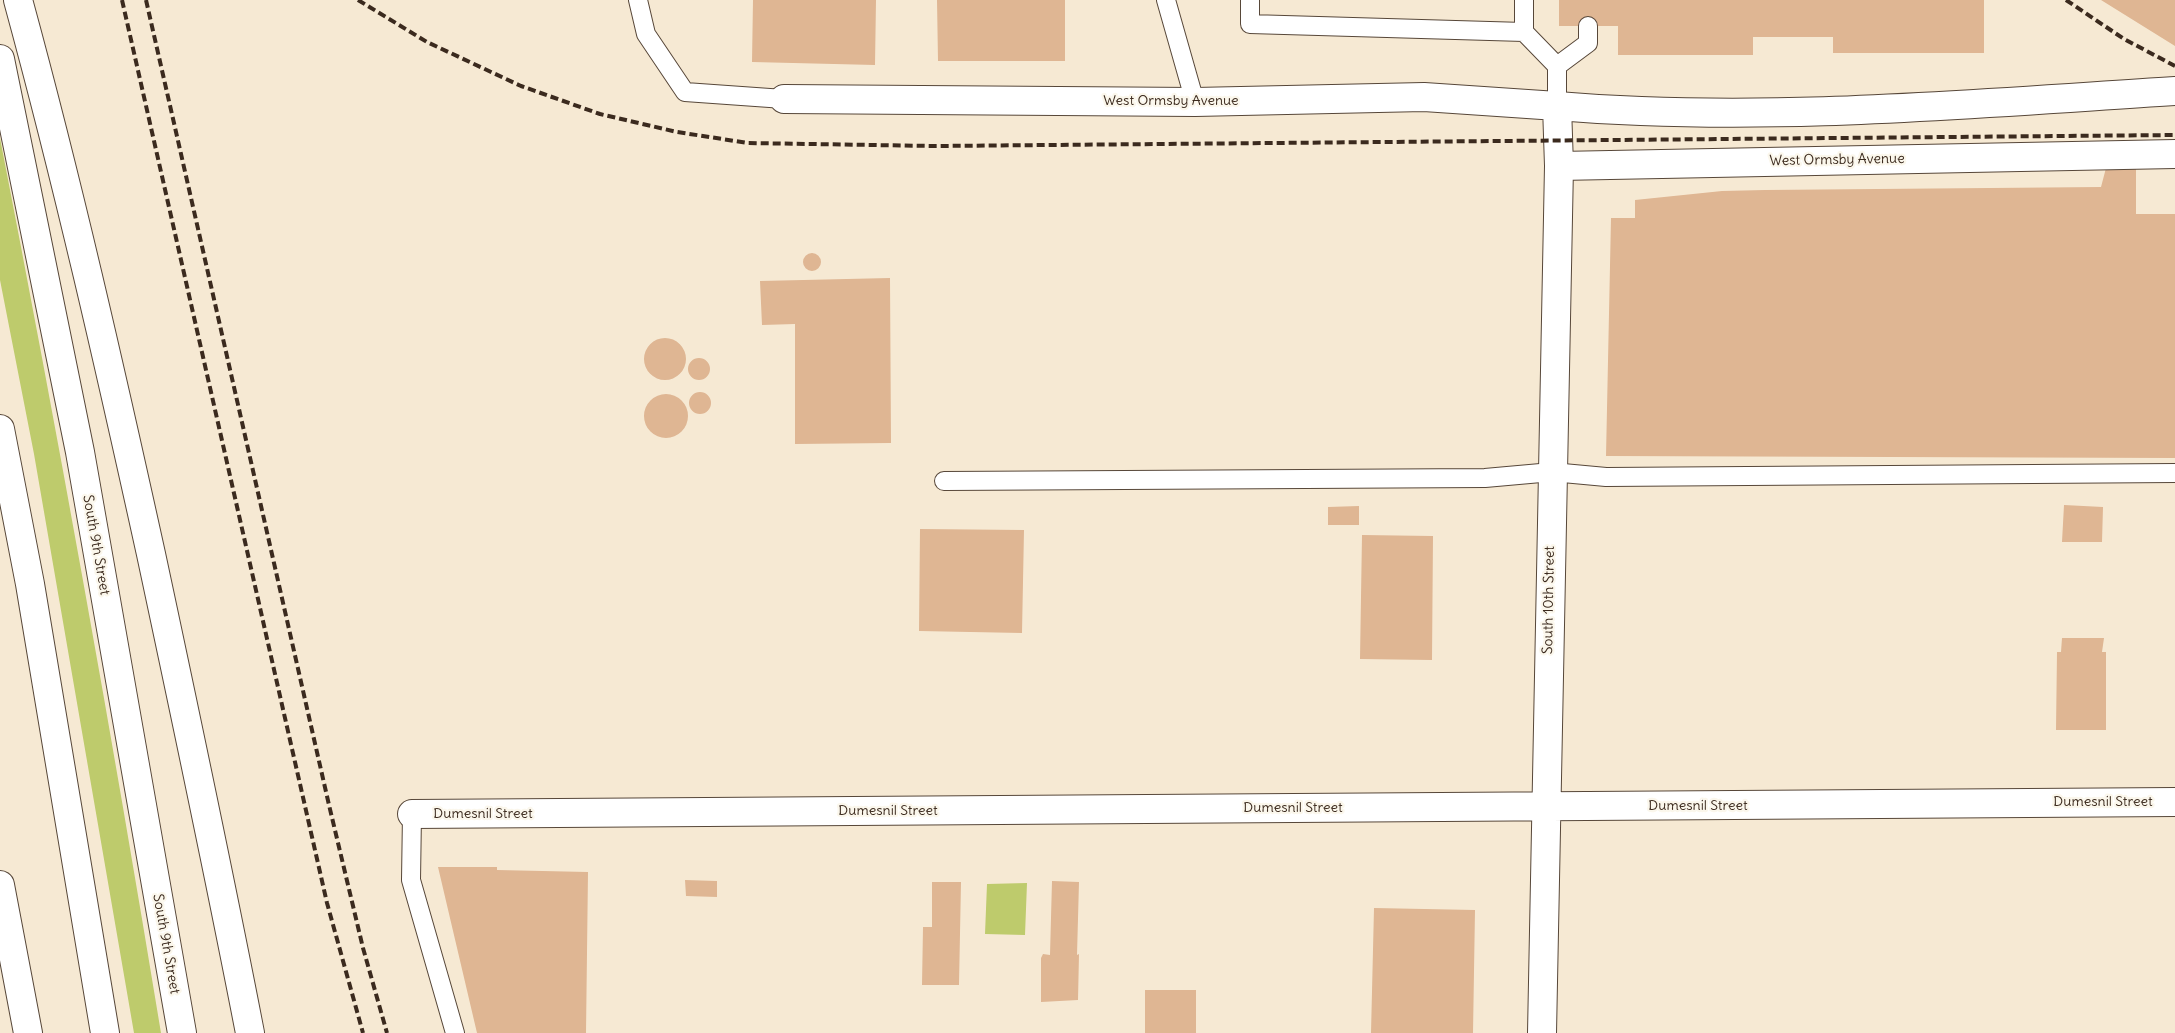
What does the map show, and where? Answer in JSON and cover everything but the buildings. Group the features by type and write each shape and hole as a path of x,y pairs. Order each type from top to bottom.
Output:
{"street":[{"path":"18,0 45,98 110,368 210,824 250,1033"},
{"name":"South 9th Street","path":"0,59 80,452 182,1033"},
{"name":"West Ormsby Avenue","path":"784,99 1195,102 1424,97 1622,112 1870,109 2175,91"},
{"path":"1557,106 1559,166"},
{"name":"West Ormsby Avenue","path":"1559,166 2175,154"},
{"name":"South 10th Street","path":"1542,1033 1559,166"},
{"path":"0,429 30,584 105,1033"},
{"name":"Dumesnil Street","path":"412,814 2175,802"},
{"path":"0,886 28,1033"}],"lane":[{"path":"638,0 646,34 684,92 784,99"},
{"path":"1166,0 1195,102"},
{"path":"1250,0 1250,24 1524,32"},
{"path":"1524,0 1524,32 1557,66 1557,106"},
{"path":"1557,66 1588,43 1588,26"},
{"path":"944,481 1485,478 1552,472 1606,477 2175,473"},
{"path":"412,814 411,880 455,1033"}],"green space":[{"path":"0,138 84,585 161,1033 134,1033 34,454 0,280"},
{"path":"1027,883 1025,935 985,934 987,884"}],"railway":[{"path":"122,0 327,903 363,1033"},
{"path":"146,0 329,805 363,948 387,1033"},
{"path":"358,0 427,42 521,86 600,114 677,132 748,143 935,146 2175,135"},
{"path":"2066,0 2124,39 2175,66"}]}
